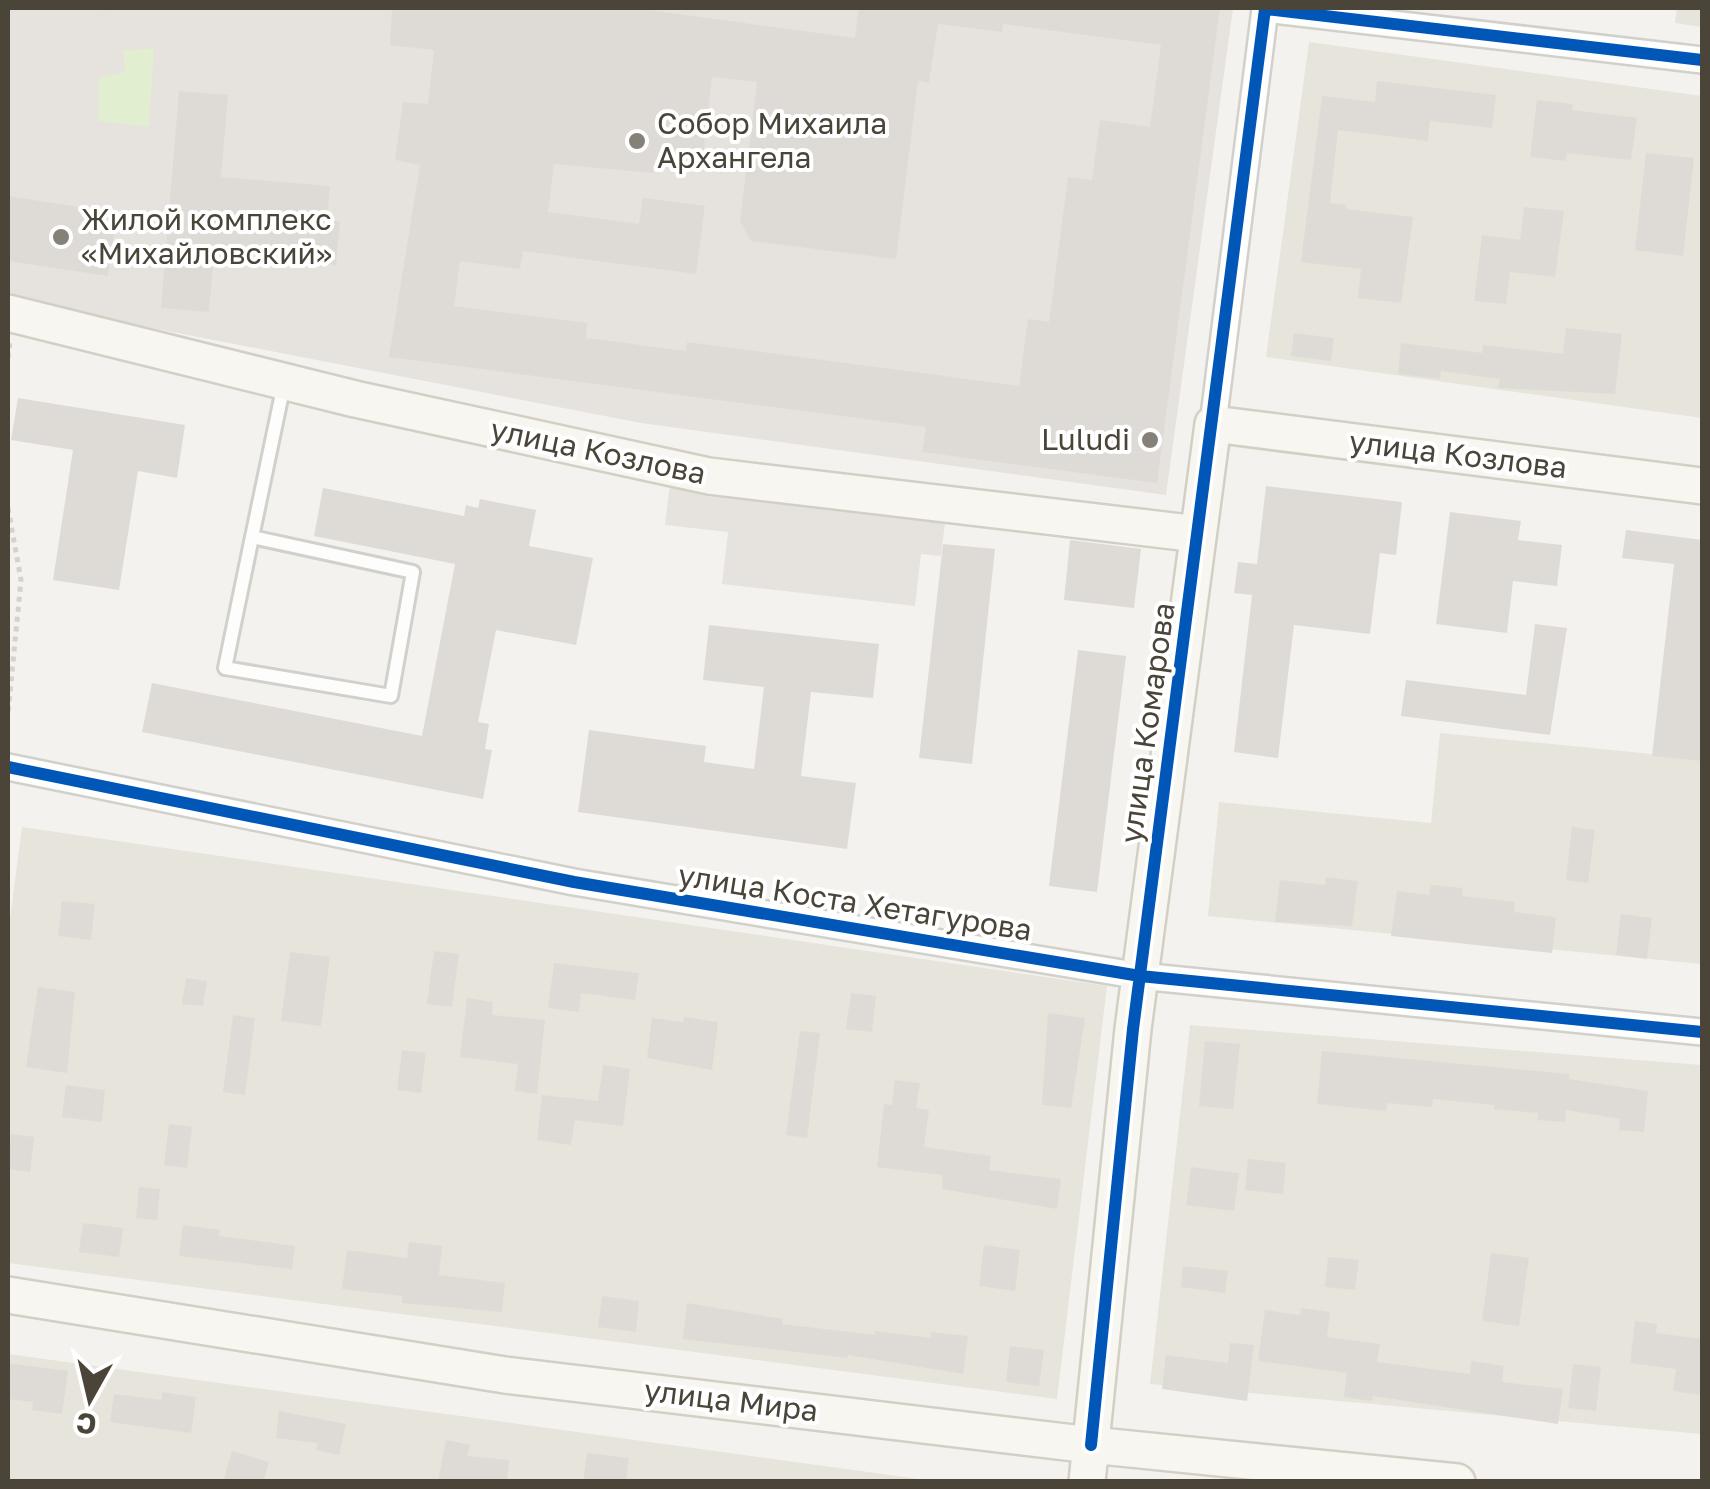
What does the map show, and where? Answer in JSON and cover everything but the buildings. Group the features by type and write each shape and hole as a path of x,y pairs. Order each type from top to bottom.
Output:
{"street":[{"path":"1266,8 1702,60"},
{"name":"улица Комарова","path":"1087,1482 1140,976 1266,8"},
{"name":"улица Козлова","path":"8,313 284,382 710,476 1198,534"},
{"name":"улица Козлова","path":"1213,424 1702,486"},
{"name":"улица Коста Хетагурова","path":"8,767 574,882 1140,976 1702,1032"},
{"name":"улица Мира","path":"8,1295 505,1375 1091,1445 1457,1482"}],"lane":[{"path":"252,537 413,572 391,696 225,668 252,537 284,382"}],"path":[{"path":"8,508 21,580 8,713"}],"shaded area":[{"path":"8,8 1233,8 1166,495 641,423 8,300"},
{"path":"8,8 145,8 83,17 90,97 86,146 8,137"},
{"path":"1677,8 1702,8 1702,27 1675,23"},
{"path":"1309,42 1702,96 1702,418 1266,357"},
{"path":"670,483 946,515 941,556 921,554 915,606 722,584 728,532 665,525"},
{"path":"1440,733 1702,759 1702,964 1208,916 1219,802 1431,823"},
{"path":"22,827 1107,986 1057,1399 8,1263 8,934"},
{"path":"1190,1025 1702,1065 1702,1434 1150,1384"},
{"path":"8,1354 934,1481 8,1481"}],"green space":[{"path":"154,48 149,127 98,121 99,77 125,72 123,51"}],"cycle path":[{"path":"1091,1445 1133,1029 1265,9 1702,60"},
{"path":"8,767 574,882 1140,976 1702,1032"}],"place":[{"name":"Собор Михаила Архангела","path":"637,141"},
{"name":"Жилой комплекс «Михайловский»","path":"61,237"},
{"name":"Luludi","path":"1150,440"}]}
